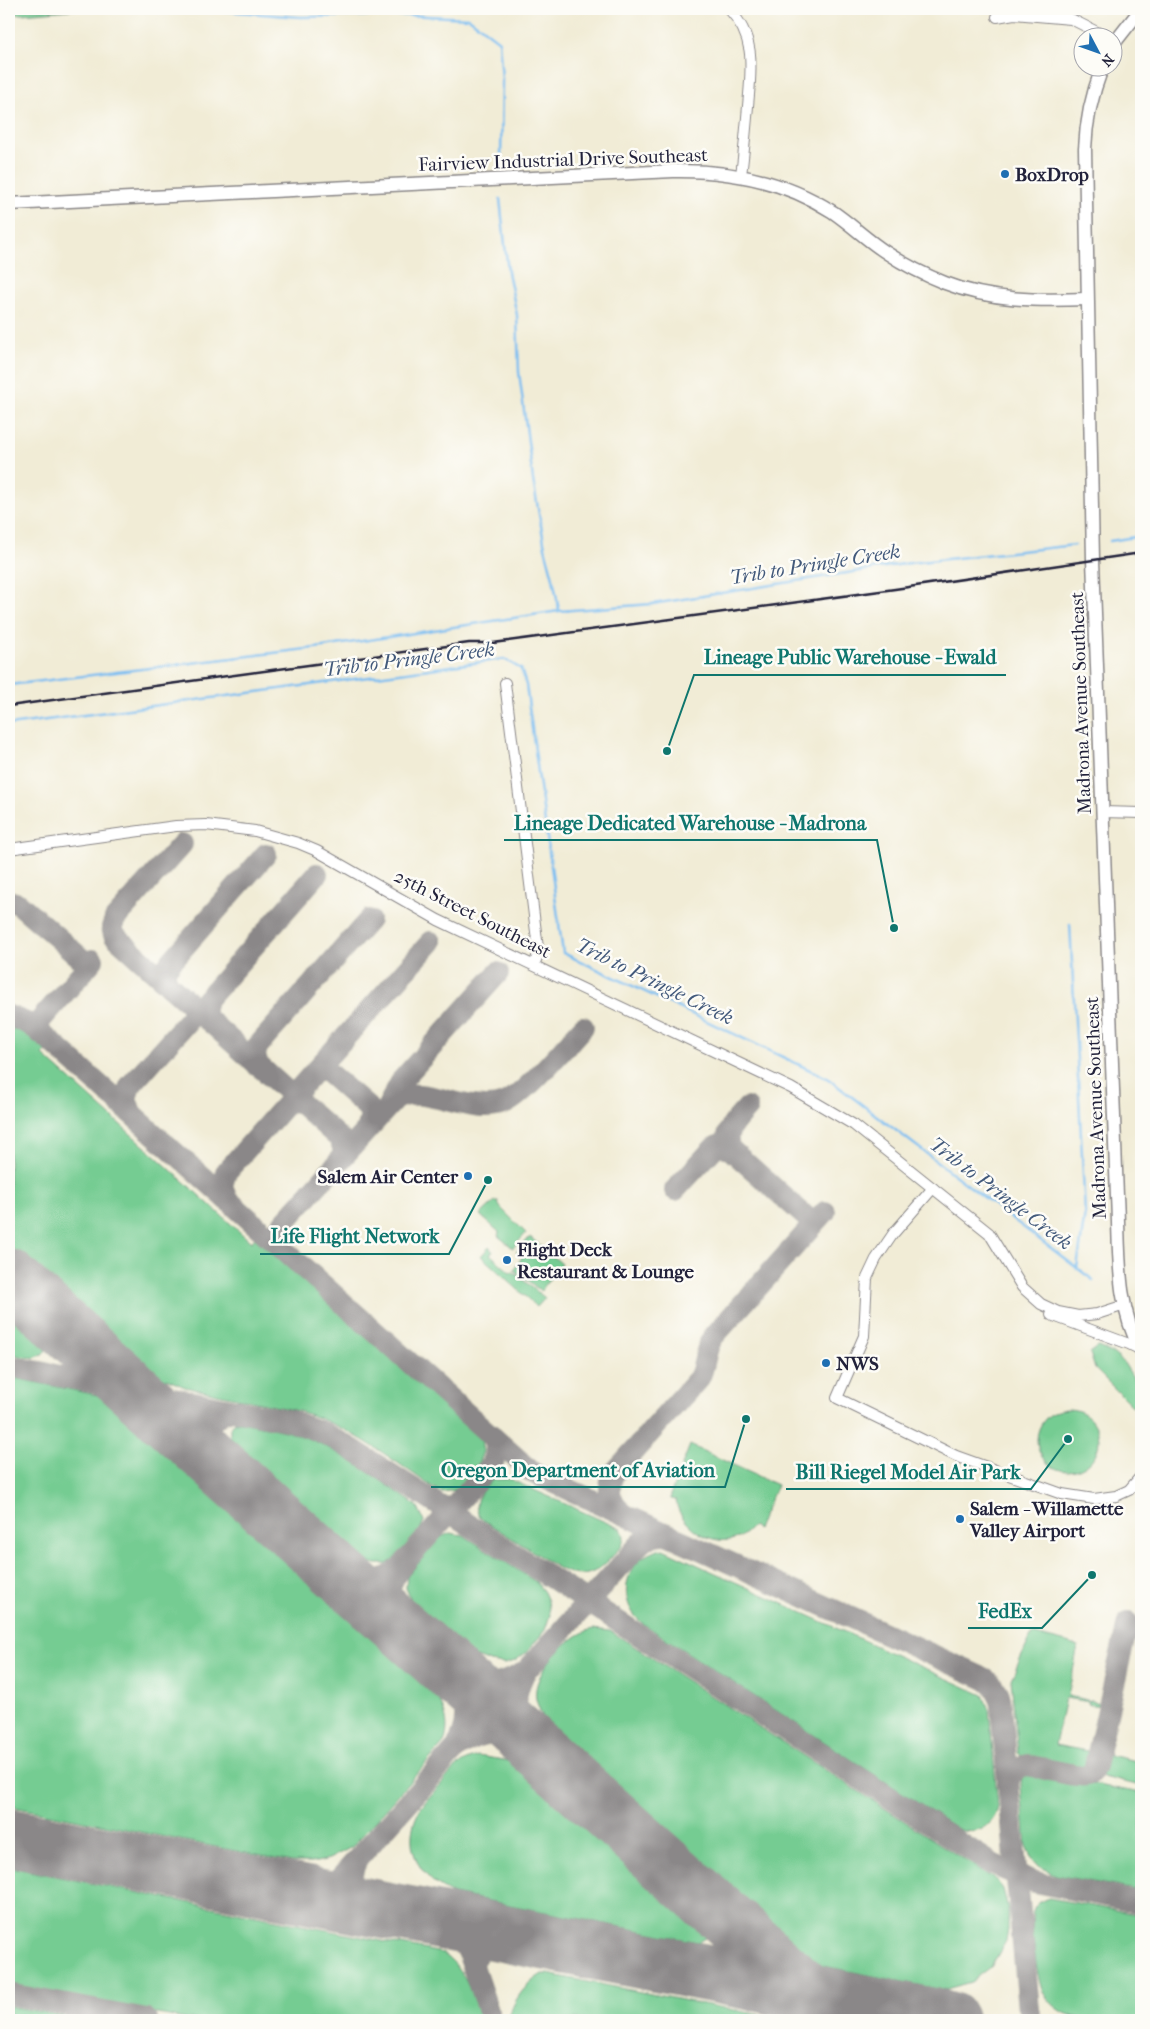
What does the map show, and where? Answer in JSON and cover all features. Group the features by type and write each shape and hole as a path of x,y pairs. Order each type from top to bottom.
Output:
{"main road":[{"path":"1122,30 1140,9"},
{"name":"Madrona Avenue Southeast","path":"1099,78 1085,132 1093,560 1117,1196 1125,1305 1134,1338 1141,1350"},
{"name":"Fairview Industrial Drive Southeast","path":"9,204 673,170 712,171 741,175 790,191 822,206 887,253 946,283 977,293 1004,298 1032,300 1087,299"}],"street":[{"path":"728,9 736,18 746,36 752,63 741,175"},
{"path":"997,17 1014,14 1071,19 1088,28"},
{"path":"505,683 538,948 538,955 534,966"},
{"path":"1102,812 1141,813"},
{"name":"25th Street Southeast","path":"9,849 176,826 206,825 243,830 286,840 316,851 429,916 699,1046 791,1088 835,1113 871,1138 989,1233 1022,1287 1041,1304 1058,1312 1078,1316 1097,1314 1125,1305"},
{"path":"933,1188 893,1234 876,1259 867,1278 864,1336 837,1398 956,1456 1062,1494 1094,1499 1116,1496 1130,1490 1141,1476"},
{"path":"1041,1304 1045,1311 1054,1317 1130,1344 1141,1350"}],"green space":[{"path":"9,9 82,9 9,15"},
{"path":"9,1026 34,1039 47,1051 43,1055 251,1242 255,1238 481,1440 483,1451 478,1465 455,1490 443,1492 437,1490 370,1445 317,1417 298,1411 185,1387 136,1366 9,1252"},
{"path":"495,1201 498,1201 500,1207 526,1233 513,1248 498,1236 499,1232 480,1215"},
{"path":"530,1237 561,1263 541,1291 514,1270 522,1257 516,1252"},
{"path":"489,1247 493,1252 490,1254 511,1273 512,1271 545,1298 537,1307 481,1256"},
{"path":"9,1304 46,1340 46,1350 42,1354 29,1358 9,1353"},
{"path":"1098,1347 1114,1354 1124,1363 1141,1390 1141,1415 1095,1369 1090,1353"},
{"path":"9,1377 97,1395 123,1406 428,1679 446,1718 447,1726 444,1743 352,1847 329,1859 317,1862 292,1862 9,1806"},
{"path":"1068,1409 1080,1411 1090,1418 1097,1428 1099,1440 1097,1452 1090,1462 1080,1469 1068,1471 1056,1469 1046,1462 1039,1452 1037,1440 1039,1428 1046,1418 1056,1411"},
{"path":"240,1422 276,1429 303,1437 325,1446 352,1461 417,1506 424,1521 419,1532 395,1559 387,1564 376,1564 347,1554 241,1459 230,1435 230,1428 234,1423"},
{"path":"690,1445 777,1485 757,1529 753,1526 737,1538 730,1540 712,1539 695,1530 682,1517 676,1500 671,1499 671,1493"},
{"path":"506,1479 621,1529 624,1535 622,1544 605,1564 595,1571 577,1575 557,1567 483,1520 479,1514 476,1503 484,1489 493,1480"},
{"path":"450,1533 463,1535 536,1582 544,1592 548,1601 550,1615 545,1630 528,1651 515,1661 504,1664 490,1662 454,1648 419,1618 406,1588 407,1577 439,1538"},
{"path":"663,1549 983,1695 989,1710 998,1807 993,1820 978,1831 972,1832 958,1829 642,1623 633,1613 628,1602 626,1591 628,1579 640,1560 651,1553"},
{"path":"593,1629 610,1631 997,1881 1003,1889 1008,1909 1008,1930 1006,1941 991,1967 971,1982 943,1990 804,1962 556,1741 537,1704 536,1689 539,1678 563,1646 583,1632"},
{"path":"1032,1634 1078,1646 1068,1696 1101,1703 1100,1706 1065,1698 1055,1745 1092,1752 1089,1765 1084,1769 1039,1762 1018,1753 1011,1679"},
{"path":"1104,1754 1141,1762 1141,1786 1103,1777 1100,1768"},
{"path":"478,1756 504,1760 531,1770 706,1927 705,1938 698,1942 454,1894 432,1881 417,1862 413,1851 413,1826 423,1805 454,1770 462,1762"},
{"path":"1028,1772 1141,1793 1141,1891 1056,1875 1040,1867 1031,1857 1026,1847 1021,1785 1022,1777"},
{"path":"9,1867 442,1953 457,1966 462,1974 481,2020 189,2020 9,1985"},
{"path":"1049,1898 1141,1915 1141,2020 1102,2020 1073,2016 1062,2011 1047,1999 1038,1977 1032,1918 1037,1905"},
{"path":"542,1974 786,2020 508,2020 520,1994"},
{"path":"9,2006 84,2020 9,2020"}],"waterway":[{"name":"Trib to Pringle Creek","path":"200,9 300,17 405,15 469,18 499,41 502,79 501,161"},
{"name":"Trib to Pringle Creek","path":"500,199 508,272 517,315 519,372 533,480 545,548 559,610"},
{"name":"Trib to Pringle Creek","path":"1110,541 1141,536"},
{"name":"Trib to Pringle Creek","path":"9,685 323,647 559,611 652,604 910,563 1075,545"},
{"name":"Trib to Pringle Creek","path":"9,725 504,659 521,669 526,685 563,953 827,1078 1077,1268"},
{"name":"Trib to Pringle Creek","path":"1070,924 1085,1213 1077,1268 1093,1280"}],"taxiway":[{"path":"182,844 115,919 112,927 114,935 340,1139 344,1150 341,1159"},
{"path":"170,986 166,981 165,975 169,964 266,854"},
{"path":"206,1019 203,1009 208,998 317,874"},
{"path":"9,901 19,904 84,961 86,966 84,971"},
{"path":"258,1066 255,1056 257,1047 369,920"},
{"path":"315,1071 431,942"},
{"path":"41,1033 38,1028 39,1022 93,960"},
{"path":"389,1104 402,1080 498,973"},
{"path":"131,1113 126,1098 130,1086 207,999"},
{"path":"9,1016 29,1024 49,1040 533,1473 991,1683 998,1693 1001,1706 1030,2020"},
{"path":"281,1247 276,1236 280,1227 395,1099 406,1095 419,1095 477,1106 491,1107 504,1104 523,1091 583,1027"},
{"path":"227,1199 222,1186 226,1172 315,1071 326,1071 367,1107 371,1115 368,1127"},
{"path":"730,1149 728,1137 731,1127 747,1108"},
{"path":"675,1190 713,1149 717,1146 724,1146 730,1149 814,1224"},
{"path":"624,1514 615,1506 611,1496 610,1485 614,1473 699,1378 708,1347 713,1337 825,1212"},
{"path":"9,1366 291,1421 324,1433 352,1449 994,1865 1035,1882 1141,1903"},
{"path":"219,1466 208,1449 206,1442 208,1428 223,1413 238,1410"},
{"path":"402,1630 393,1616 389,1604 389,1592 393,1580 399,1569 492,1464 496,1449 490,1434"},
{"path":"296,1893 316,1892 334,1885 640,1544 654,1535 671,1535"},
{"path":"335,1570 355,1581 369,1582 388,1577 399,1569"},
{"path":"1008,1784 1014,1771 1027,1765 1082,1776 1092,1772 1095,1766 1128,1623"},
{"path":"442,1665 457,1676 478,1684 500,1683 521,1674"},
{"path":"448,1672 460,1688 466,1706 465,1724 459,1743"},
{"path":"523,1676 516,1704 518,1718 535,1748"},
{"path":"462,1745 475,1738 496,1734 518,1739 535,1748"},
{"path":"357,1860 351,1876 353,1889 362,1900 376,1909"},
{"path":"440,1921 454,1929 465,1943 491,2020"},
{"path":"473,1967 478,1951 486,1941 498,1937 514,1936"},
{"path":"9,1994 147,2020"}],"runway":[{"path":"9,1278 840,2020"},
{"path":"9,1837 949,2020"}],"railway":[{"path":"9,706 469,643 493,643 895,589 1141,553"}],"place":[{"name":"BoxDrop","path":"1005,174"},
{"name":"Lineage Public Warehouse - Ewald","path":"667,751"},
{"name":"Lineage Dedicated Warehouse - Madrona","path":"894,928"},
{"name":"Salem Air Center","path":"468,1176"},
{"name":"Life Flight Network","path":"488,1180"},
{"name":"Flight Deck Restaurant & Lounge","path":"507,1260"},
{"name":"NWS","path":"826,1363"},
{"name":"Oregon Department of Aviation","path":"746,1419"},
{"name":"Bill Riegel Model Air Park","path":"1068,1439"},
{"name":"Salem - Willamette Valley Airport","path":"960,1519"},
{"name":"FedEx","path":"1092,1575"}]}
